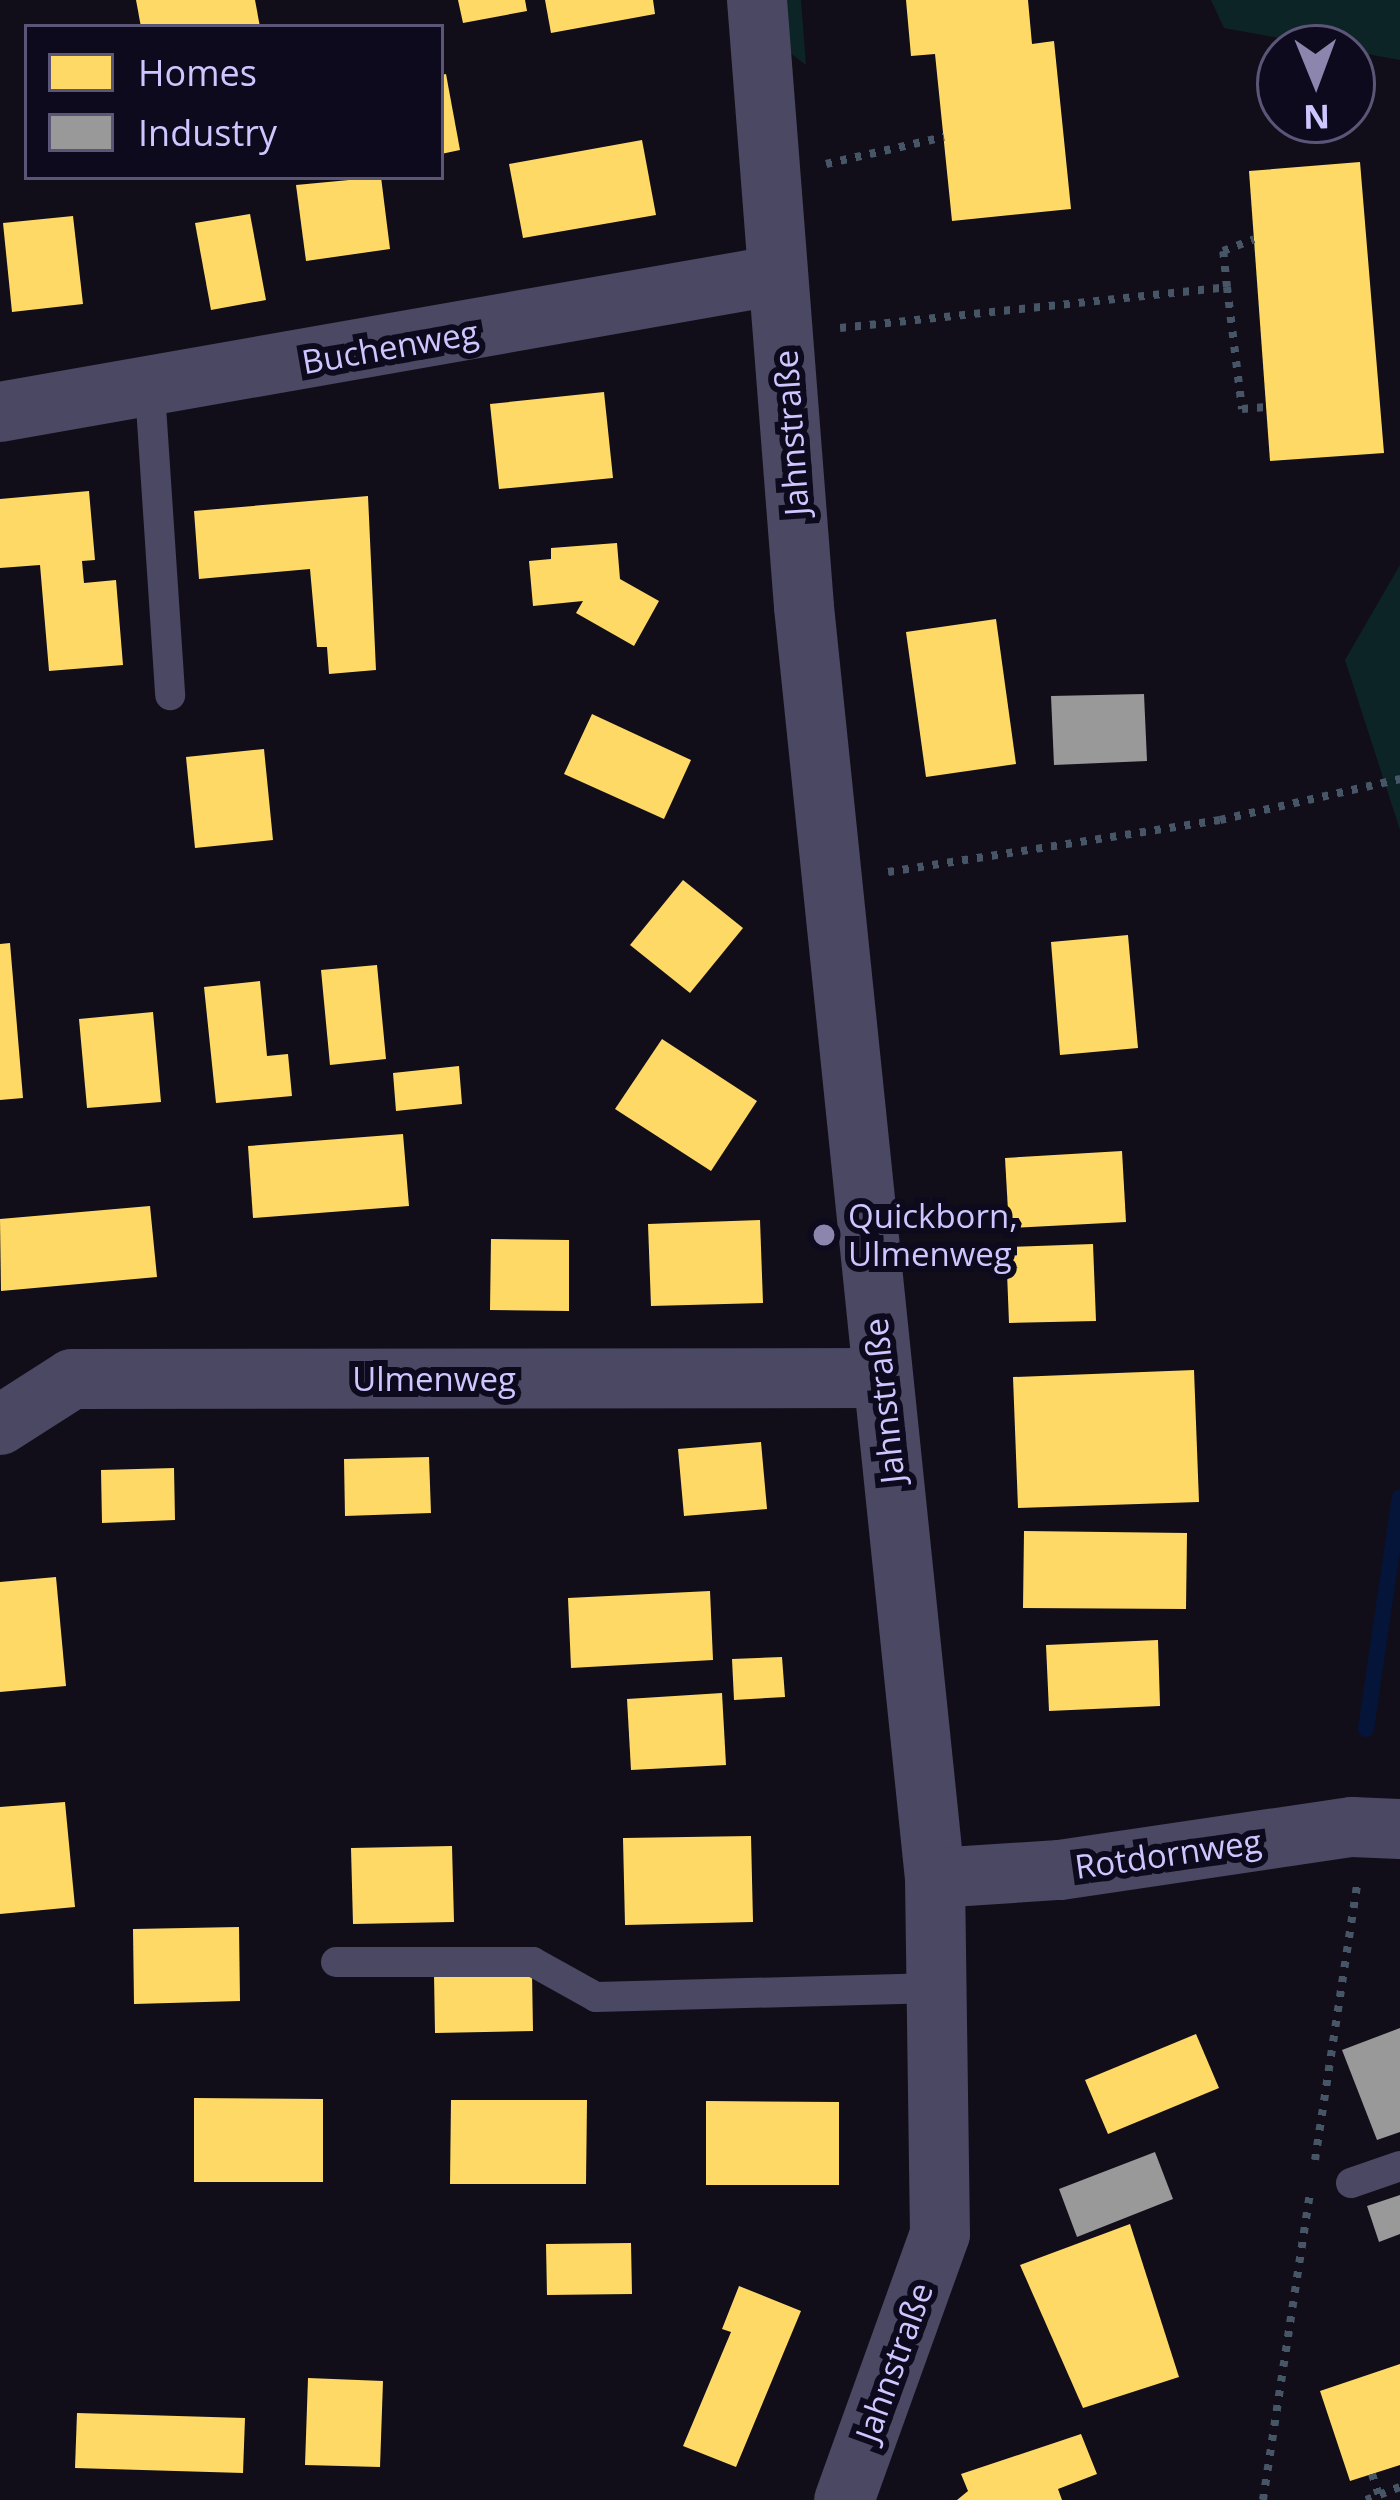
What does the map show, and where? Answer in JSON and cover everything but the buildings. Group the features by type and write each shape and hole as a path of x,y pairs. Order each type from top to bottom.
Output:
{"street":[{"name":"Jahnstraße","path":"758,0 778,275 934,1878 940,2234 844,2500"},
{"name":"Buchenweg","path":"0,412 149,392 778,275"},
{"name":"Ulmenweg","path":"0,1425 72,1379 882,1378"},
{"name":"Rotdornweg","path":"934,1878 1060,1870 1352,1827 1400,1829"}],"lane":[{"path":"149,392 170,695"},
{"path":"336,1962 532,1962 596,1997 937,1988"},
{"path":"1351,2183 1400,2166"}],"path":[{"path":"824,164 944,137"},
{"path":"1254,239 1223,251 1242,409 1266,406"},
{"path":"839,328 1227,287"},
{"path":"865,876 1220,820 1400,779"},
{"path":"1372,2474 1379,2494"},
{"path":"1366,2500 1400,2488"}],"green space":[{"path":"779,0 801,0 806,65 784,48"},
{"path":"1211,0 1400,0 1400,60 1376,56 1376,24 1256,24 1256,34 1224,28"},
{"path":"1400,565 1400,830 1345,660"}],"waterway":[{"path":"1366,1729 1400,1497"}],"place":[{"name":"Quickborn, Ulmenweg","path":"824,1235"}]}
